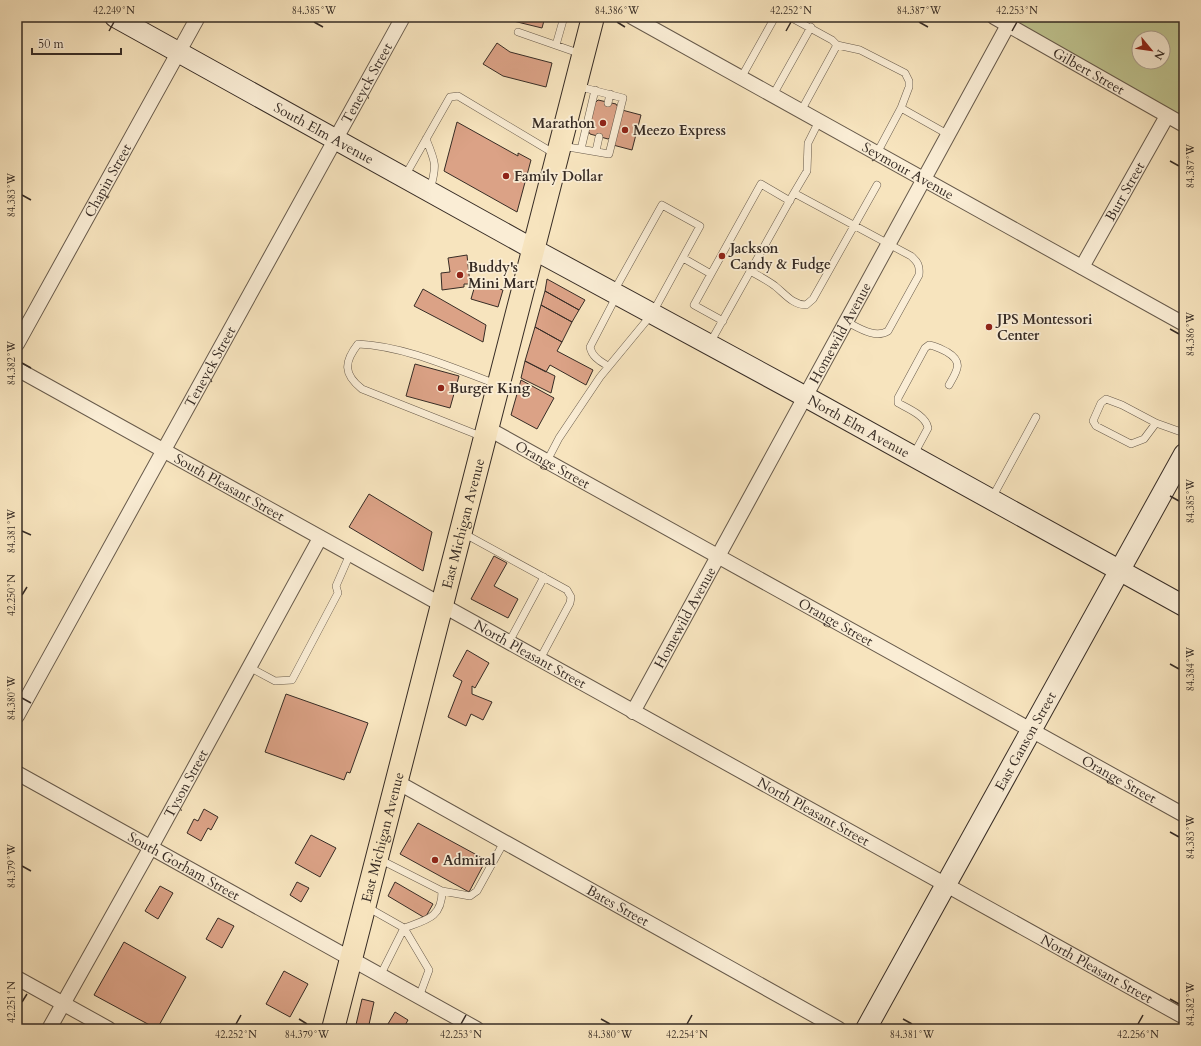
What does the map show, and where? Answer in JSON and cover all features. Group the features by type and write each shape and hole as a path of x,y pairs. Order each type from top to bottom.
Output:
{"main road":[{"name":"East Michigan Avenue","path":"333,1029 558,150 585,88 583,54 593,17"}],"street":[{"name":"South Elm Avenue","path":"115,17 533,249"},
{"name":"Chapin Street","path":"17,344 198,17"},
{"name":"Teneyck Street","path":"17,716 334,139 403,17"},
{"name":"Seymour Avenue","path":"632,17 651,22 741,78 1184,324"},
{"name":"Gilbert Street","path":"994,17 1009,21 1184,125"},
{"name":"Homewild Avenue","path":"633,712 717,556 806,397 949,135 1009,21"},
{"name":"Burr Street","path":"1082,267 1167,116"},
{"name":"North Elm Avenue","path":"533,249 806,397 1184,606"},
{"name":"South Pleasant Street","path":"17,369 442,605"},
{"name":"Orange Street","path":"486,433 547,461 1184,815"},
{"name":"East Ganson Street","path":"866,1029 1184,454"},
{"name":"Tyson Street","path":"50,1029 320,538"},
{"name":"North Pleasant Street","path":"442,605 945,886 1184,1017"},
{"name":"South Gorham Street","path":"17,773 477,1029"},
{"name":"Bates Street","path":"396,782 839,1029"},
{"path":"17,978 109,1029"}],"lane":[{"path":"556,45 564,17"},
{"path":"741,78 775,17"},
{"path":"790,17 832,40 837,45 860,50 905,73 910,87 901,108 877,153"},
{"path":"773,95 811,28"},
{"path":"518,32 583,54"},
{"path":"800,111 837,45"},
{"path":"404,178 450,97 458,96 558,150 581,149 609,154 623,98 585,88 581,149"},
{"path":"608,103 610,94"},
{"path":"901,108 949,135"},
{"path":"709,345 807,171 808,143 819,121"},
{"path":"596,152 599,137"},
{"path":"426,139 435,161 436,172 429,192"},
{"path":"723,320 694,305 761,184 790,201"},
{"path":"750,271 774,286 793,301 800,305 806,305 813,299 877,185"},
{"path":"794,193 911,256 917,261 920,267 919,275 892,326 882,334 877,335 847,322"},
{"path":"547,461 559,438 608,366 652,314 700,226 662,205 615,294 590,347 591,353 608,366"},
{"path":"683,258 711,274"},
{"path":"486,433 362,389 351,380 347,369 351,353 358,344 377,344 436,362 498,385"},
{"path":"913,456 928,428 928,424 920,416 898,403 898,398 925,348 929,345 935,346 953,356 958,363 957,371 949,385"},
{"path":"1156,423 1144,439 1131,444 1096,426 1093,421 1101,403 1106,399 1122,405 1156,423 1184,433"},
{"path":"991,500 1036,417"},
{"path":"461,532 567,590 571,597 570,603 540,659"},
{"path":"249,667 275,681 292,680 338,593 336,586 350,554"},
{"path":"509,642 544,577"},
{"path":"377,858 442,891 470,896 477,891 504,842"},
{"path":"380,976 404,928 433,918 442,902 442,891"},
{"path":"364,906 404,928 429,970 419,996"}],"green space":[{"path":"1009,17 1184,17 1184,124 1008,25"}],"building":[{"path":"506,17 545,17 542,28 505,19"},
{"path":"497,43 510,52 552,63 546,87 503,76 483,64"},
{"path":"598,100 616,104 619,109 613,135 608,139 590,134 587,129 594,104"},
{"path":"622,110 641,115 632,150 613,145"},
{"path":"457,122 518,156 518,153 531,160 517,212 444,171"},
{"path":"467,255 470,284 464,284 464,287 442,290 441,273 450,272 448,258"},
{"path":"547,279 585,300 579,310 545,291"},
{"path":"476,282 503,290 498,307 471,299"},
{"path":"423,289 486,325 483,342 414,306"},
{"path":"545,291 579,310 572,322 541,305"},
{"path":"541,305 572,322 562,342 535,327"},
{"path":"535,327 562,342 557,351 593,370 586,385 550,365 546,372 525,361"},
{"path":"525,361 555,376 551,393 521,378"},
{"path":"415,364 459,376 450,408 406,396"},
{"path":"521,380 554,398 537,429 511,415"},
{"path":"369,494 432,532 423,571 349,527"},
{"path":"494,556 507,563 494,586 518,599 508,618 471,599"},
{"path":"467,650 489,663 475,688 472,686 472,694 492,702 483,720 471,714 466,726 448,717 462,681 453,676"},
{"path":"286,694 368,723 350,773 347,772 344,780 265,752"},
{"path":"204,809 218,817 211,830 208,828 201,841 187,833 194,819 198,821"},
{"path":"418,823 486,860 469,892 400,854"},
{"path":"311,835 336,848 320,877 295,863"},
{"path":"297,882 309,888 301,902 290,895"},
{"path":"395,882 433,904 425,918 388,896"},
{"path":"160,886 173,893 158,919 145,911"},
{"path":"218,918 234,926 222,948 206,939"},
{"path":"124,942 186,977 157,1029 94,995"},
{"path":"284,971 308,984 290,1017 266,1004"},
{"path":"362,999 374,1002 368,1029 355,1029"},
{"path":"395,1012 408,1020 403,1029 385,1029"}],"place":[{"name":"Marathon","path":"603,123"},
{"name":"Meezo Express","path":"625,130"},
{"name":"Family Dollar","path":"506,176"},
{"name":"Jackson Candy & Fudge","path":"722,256"},
{"name":"Buddy's Mini Mart","path":"460,275"},
{"name":"JPS Montessori Center","path":"989,327"},
{"name":"Burger King","path":"441,388"},
{"name":"Admiral","path":"435,860"}]}
